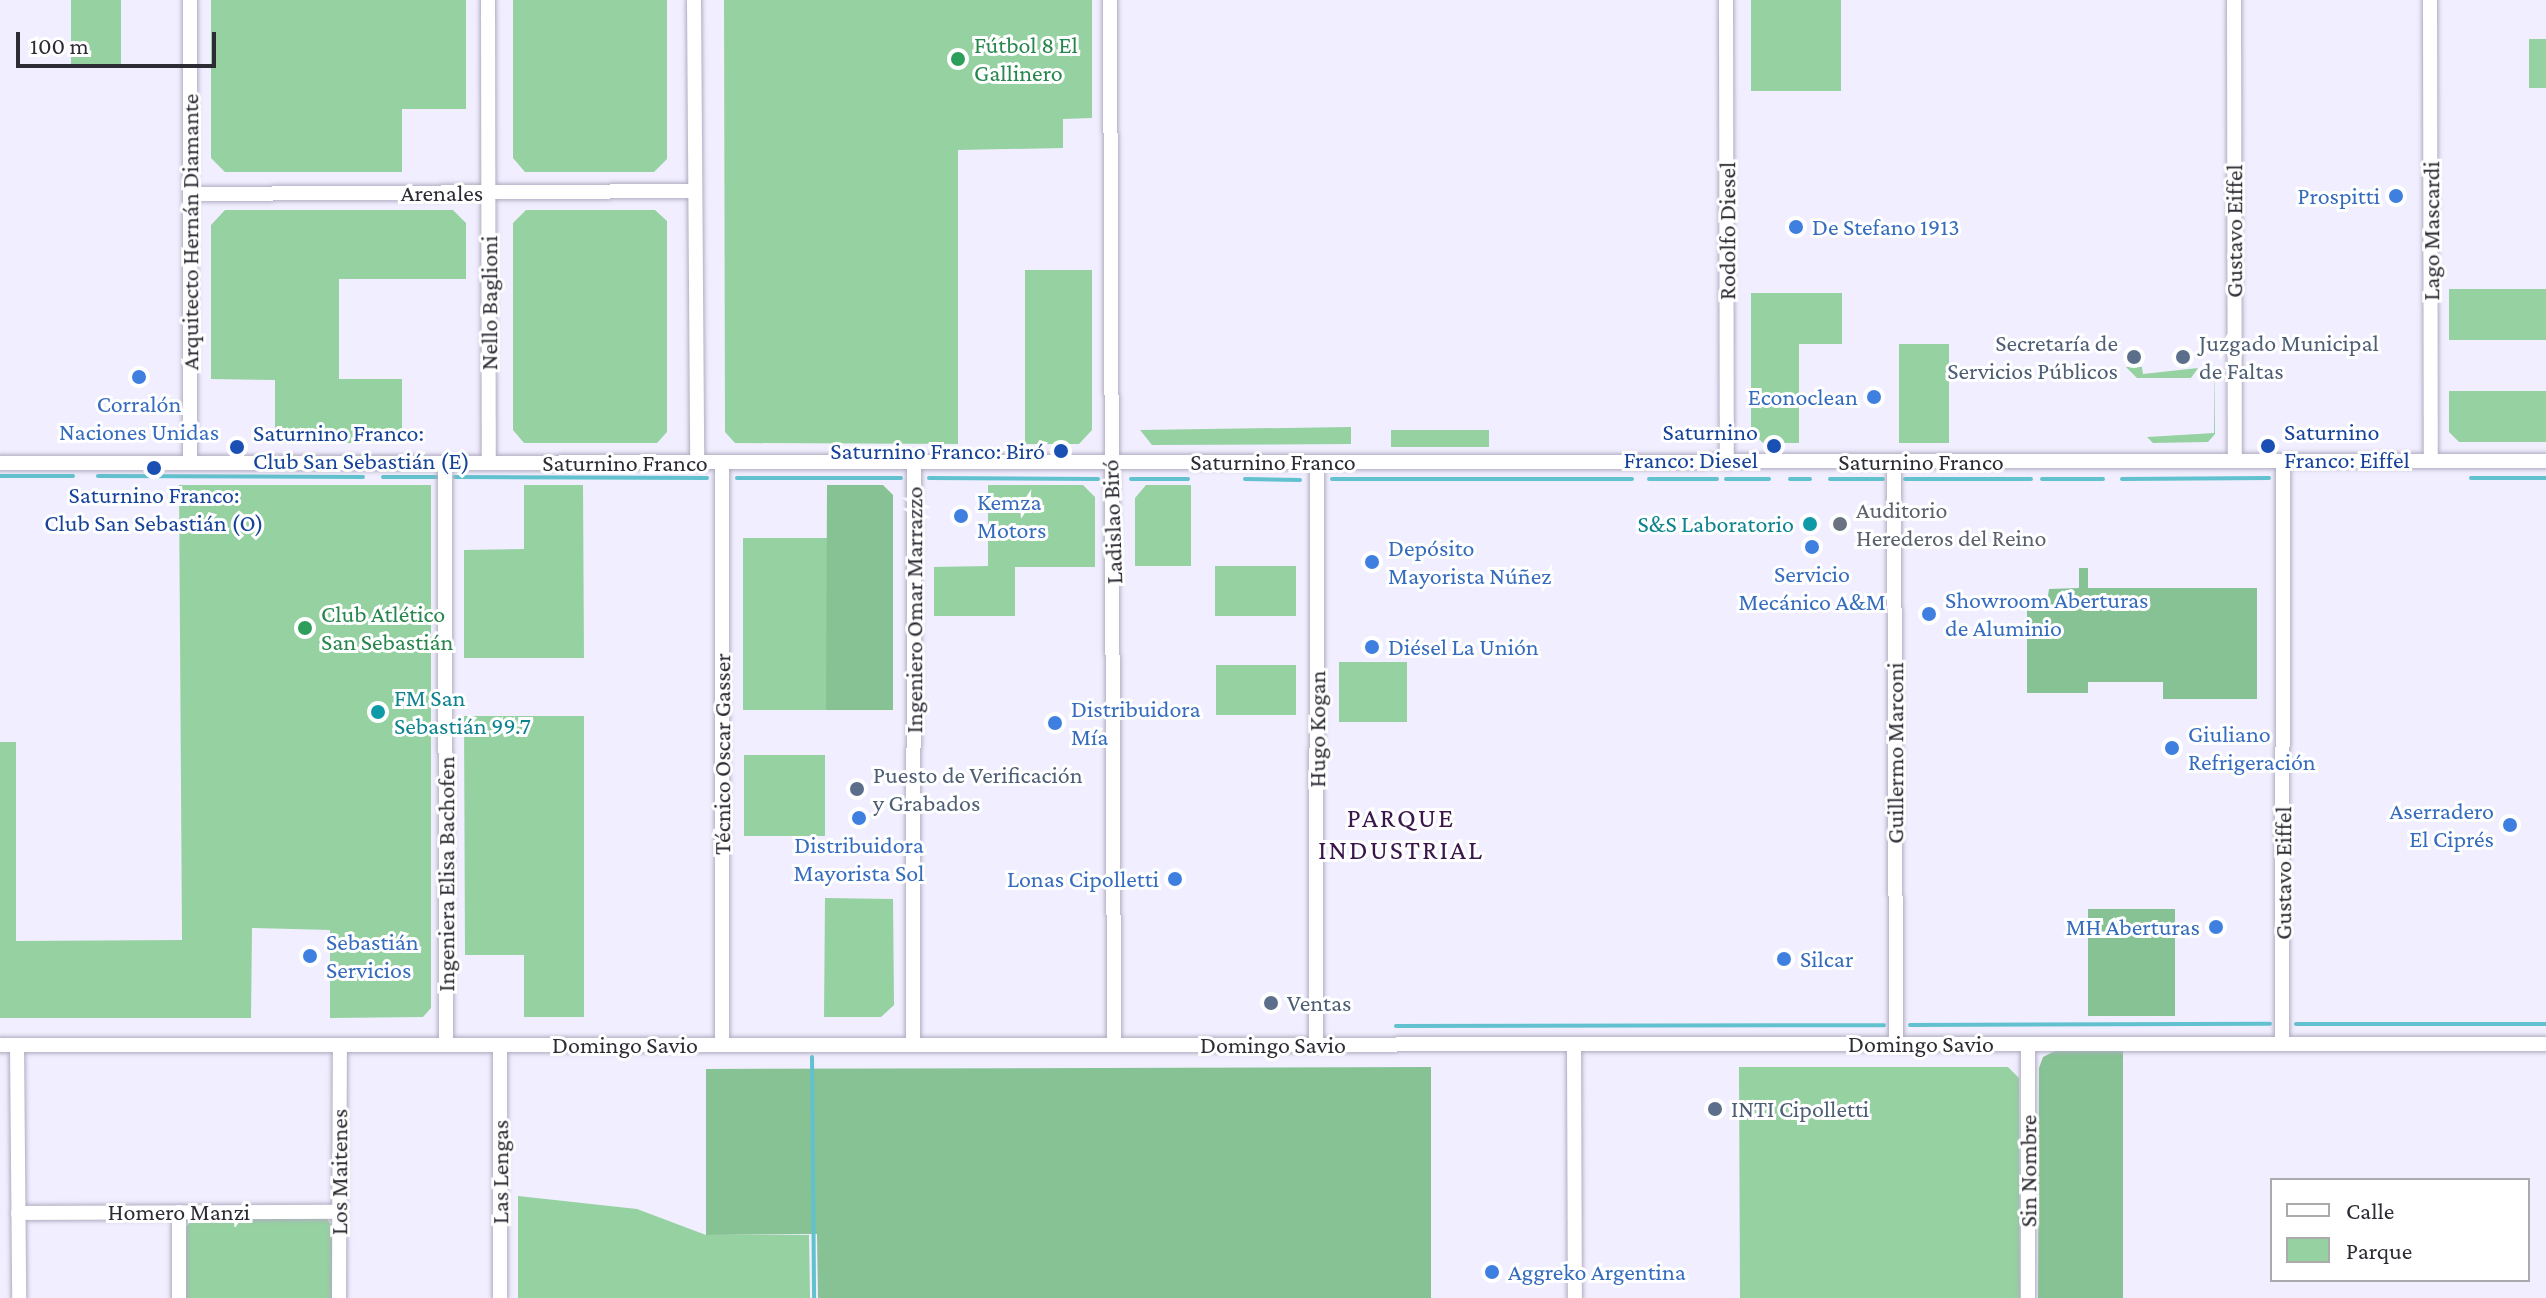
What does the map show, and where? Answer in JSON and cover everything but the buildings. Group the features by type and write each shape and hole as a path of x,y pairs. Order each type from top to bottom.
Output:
{"street":[{"name":"Arquitecto Hernán Diamante","path":"190,0 190,463"},
{"name":"Nello Baglioni","path":"488,0 489,463"},
{"path":"694,0 697,463"},
{"name":"Ladislao Biró","path":"1110,0 1114,1045"},
{"name":"Rodolfo Diesel","path":"1726,0 1727,462"},
{"name":"Gustavo Eiffel","path":"2234,0 2235,461"},
{"name":"Lago Mascardi","path":"2430,0 2431,461"},
{"name":"Arenales","path":"190,194 695,191"},
{"name":"Gustavo Eiffel","path":"2282,1044 2283,461"},
{"name":"Saturnino Franco","path":"0,463 2546,461"},
{"name":"Hugo Kogan","path":"1316,1045 1317,462"},
{"name":"Guillermo Marconi","path":"1894,462 1896,1044"},
{"name":"Ingeniera Elisa Bachofen","path":"445,463 446,1045"},
{"name":"Técnico Oscar Gasser","path":"722,463 722,1045"},
{"name":"Ingeniero Omar Marrazzo","path":"913,1045 914,463"},
{"name":"Sin Nombre","path":"2028,1044 2028,1298"},
{"name":"Domingo Savio","path":"0,1045 2546,1044"},
{"path":"17,1045 19,1298"},
{"name":"Los Maitenes","path":"339,1298 340,1045"},
{"name":"Las Lengas","path":"500,1045 500,1298"},
{"path":"1574,1045 1575,1298"},
{"path":"179,1212 179,1298"},
{"name":"Homero Manzi","path":"18,1213 339,1212"}],"green space":[{"path":"71,0 121,0 121,65 71,65"},
{"path":"211,0 466,0 466,109 402,109 402,172 225,172 211,158"},
{"path":"513,0 667,0 667,159 654,172 525,172 513,158"},
{"path":"724,0 1092,0 1092,118 1063,119 1063,148 958,150 958,444 735,443 725,432"},
{"path":"1751,0 1841,0 1841,91 1751,91"},
{"path":"2529,39 2546,39 2546,88 2529,88"},
{"path":"225,210 453,210 466,223 466,279 339,279 339,379 402,379 402,443 275,443 275,380 211,379 211,225"},
{"path":"526,210 655,210 667,221 667,432 657,443 524,443 513,430 513,223"},
{"path":"1025,270 1092,270 1092,430 1079,444 1025,444"},
{"path":"2449,289 2546,289 2546,340 2449,340"},
{"path":"1751,293 1842,293 1842,344 1799,344 1799,443 1763,443 1751,431"},
{"path":"1899,344 1949,344 1949,443 1899,443"},
{"path":"2215,358 2215,434 2208,442 2153,443 2147,437 2214,433"},
{"path":"2126,367 2142,367 2143,374 2198,368 2191,378 2137,378"},
{"path":"2449,391 2546,391 2546,442 2459,442 2449,432"},
{"path":"1351,427 1351,444 1152,445 1140,430"},
{"path":"1391,430 1489,430 1489,447 1391,447"},
{"path":"179,485 431,485 431,1008 423,1017 330,1018 330,930 252,928 251,1018 0,1018 0,742 16,742 16,941 182,940"},
{"path":"524,485 583,485 584,658 464,658 464,550 524,549"},
{"path":"827,485 883,485 893,495 893,710 826,710"},
{"path":"988,485 1083,485 1095,497 1095,567 1015,567 1015,616 934,616 934,567 988,566"},
{"path":"1146,485 1191,485 1191,566 1135,566 1135,498"},
{"path":"743,538 827,538 827,710 743,710"},
{"path":"1215,566 1296,566 1296,616 1215,616"},
{"path":"2079,568 2088,568 2088,588 2257,588 2257,699 2163,699 2163,682 2088,682 2088,693 2027,693 2027,602 2048,596 2049,589 2079,588"},
{"path":"1339,662 1407,662 1407,722 1339,722"},
{"path":"1216,665 1296,665 1296,715 1216,715"},
{"path":"464,716 584,716 584,1017 524,1017 524,955 465,955"},
{"path":"744,755 825,755 825,836 744,836"},
{"path":"825,898 893,899 894,1005 881,1017 824,1017"},
{"path":"2088,909 2175,909 2175,1016 2088,1016"},
{"path":"2055,1051 2123,1051 2123,1298 2038,1298 2039,1068 2043,1057"},
{"path":"1431,1067 1431,1298 818,1298 817,1234 706,1235 706,1069"},
{"path":"1739,1067 2008,1067 2019,1078 2020,1298 1740,1298"},
{"path":"518,1196 637,1209 706,1235 809,1235 810,1298 518,1298"},
{"path":"193,1219 327,1219 333,1227 333,1298 186,1298 186,1227"}],"waterway":[{"path":"0,476 73,476"},
{"path":"98,476 363,477"},
{"path":"383,477 437,477"},
{"path":"455,477 707,478"},
{"path":"737,478 901,478"},
{"path":"929,478 1098,479"},
{"path":"2122,479 2269,478"},
{"path":"2471,478 2546,478"},
{"path":"1131,479 1188,479"},
{"path":"1245,479 1300,480"},
{"path":"1332,479 1632,479"},
{"path":"1649,479 1717,479"},
{"path":"1726,479 1769,479"},
{"path":"1790,479 1810,479"},
{"path":"1830,479 1883,479"},
{"path":"1905,479 2031,479"},
{"path":"2042,479 2103,479"},
{"path":"1910,1025 2270,1024"},
{"path":"2296,1024 2546,1024"},
{"path":"1396,1026 1884,1025"},
{"path":"812,1057 814,1298"}],"place":[{"name":"Fútbol 8 El Gallinero","path":"958,59"},
{"name":"Prospitti","path":"2396,196"},
{"name":"De Stefano 1913","path":"1796,227"},
{"name":"Secretaría de Servicios Públicos","path":"2134,357"},
{"name":"Juzgado Municipal de Faltas","path":"2183,357"},
{"name":"Corralón Naciones Unidas","path":"139,377"},
{"name":"Econoclean","path":"1874,397"},
{"name":"Saturnino Franco: Diesel","path":"1774,446"},
{"name":"Saturnino Franco: Eiffel","path":"2268,446"},
{"name":"Saturnino Franco: Club San Sebastián (E)","path":"237,447"},
{"name":"Saturnino Franco: Biró","path":"1061,451"},
{"name":"Saturnino Franco: Club San Sebastián (O)","path":"154,468"},
{"name":"Kemza Motors","path":"961,516"},
{"name":"S&S Laboratorio","path":"1810,524"},
{"name":"Auditorio Herederos del Reino","path":"1840,524"},
{"name":"Servicio Mecánico A&M","path":"1812,547"},
{"name":"Depósito Mayorista Núñez","path":"1372,562"},
{"name":"Showroom Aberturas de Aluminio","path":"1929,614"},
{"name":"Club Atlético San Sebastián","path":"305,628"},
{"name":"Diésel La Unión","path":"1372,647"},
{"name":"FM San Sebastián 99.7","path":"378,712"},
{"name":"Distribuidora Mía","path":"1055,723"},
{"name":"Giuliano Refrigeración","path":"2172,748"},
{"name":"Puesto de Verificación y Grabados","path":"857,789"},
{"name":"Distribuidora Mayorista Sol","path":"859,818"},
{"name":"Aserradero El Ciprés","path":"2510,825"},
{"name":"Lonas Cipolletti","path":"1175,879"},
{"name":"MH Aberturas","path":"2216,927"},
{"name":"Sebastián Servicios","path":"310,956"},
{"name":"Silcar","path":"1784,959"},
{"name":"Ventas","path":"1271,1003"},
{"name":"INTI Cipolletti","path":"1715,1109"},
{"name":"Aggreko Argentina","path":"1492,1272"}],"district":[{"name":"PARQUE INDUSTRIAL","path":"1401,834"}]}
